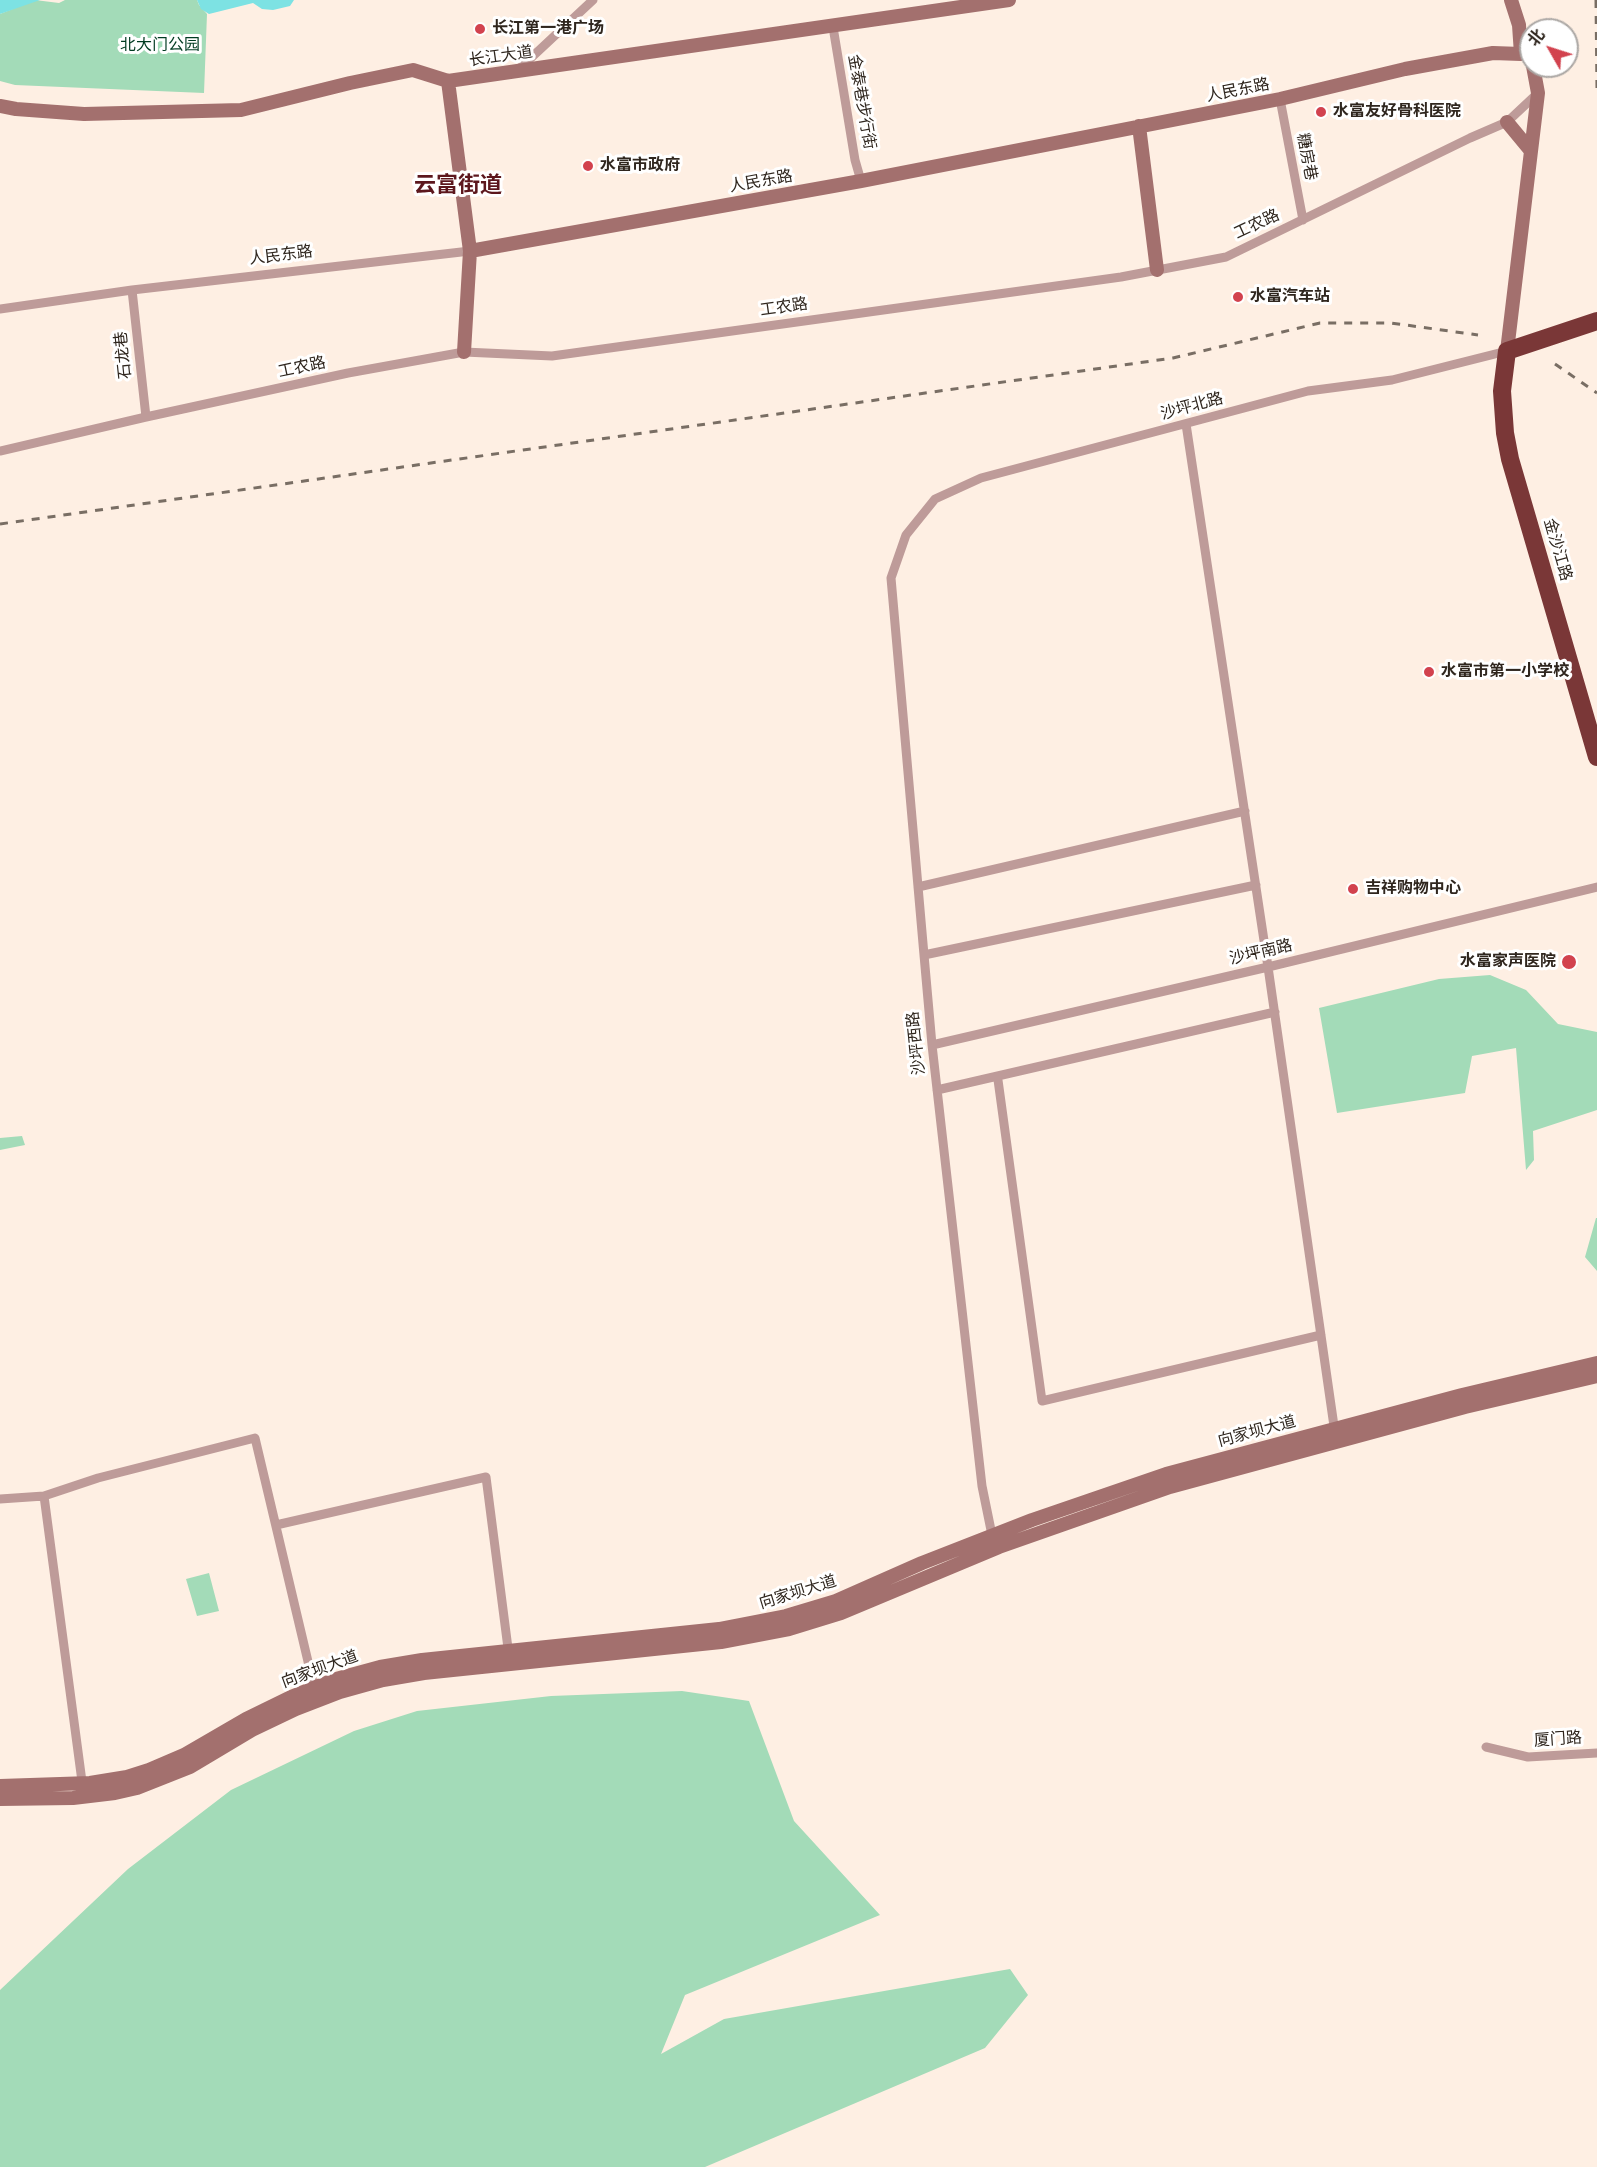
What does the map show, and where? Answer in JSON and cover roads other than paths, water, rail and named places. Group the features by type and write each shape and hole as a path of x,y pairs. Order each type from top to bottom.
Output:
{"highway":[{"path":"1507,351 1594,321"},
{"name":"金沙江路","path":"1507,351 1502,404 1507,448 1597,757"}],"main road":[{"name":"长江大道","path":"0,106 84,114 242,110 413,70 448,81 1009,0"},
{"path":"1511,0 1519,25"},
{"name":"人民东路","path":"470,251 861,181 1280,99 1405,69 1494,53 1519,54"},
{"path":"1507,351 1538,93 1535,78"},
{"path":"448,81 470,251 464,352"},
{"path":"1507,122 1531,151"},
{"path":"1139,126 1156,270"},
{"name":"向家坝大道","path":"1335,1435 1462,1395 1597,1362"},
{"name":"向家坝大道","path":"0,1800 84,1790 166,1764 268,1707 316,1694 358,1673 402,1663 510,1658 774,1620 836,1601 922,1563 993,1542 1166,1474 1597,1376"},
{"name":"向家坝大道","path":"0,1786 84,1790"}],"street":[{"path":"516,72 593,0"},
{"name":"金泰巷步行街","path":"833,27 855,160 861,181"},
{"name":"工农路","path":"0,451 348,373 464,352 552,356 1121,277 1226,257 1507,122 1538,93"},
{"name":"糖房巷","path":"1280,99 1303,220"},
{"name":"人民东路","path":"0,309 132,290 470,251"},
{"name":"石龙巷","path":"132,290 146,417"},
{"name":"沙坪北路","path":"906,535 935,499 981,478 1308,391 1392,380 1507,351"},
{"path":"1186,424 1275,1012 1335,1435"},
{"name":"沙坪西路","path":"906,535 891,578 932,1045 982,1486 993,1542"},
{"path":"918,886 1245,811"},
{"path":"924,955 1256,885"},
{"name":"沙坪南路","path":"932,1045 1268,968 1597,887"},
{"path":"937,1090 1275,1012"},
{"path":"998,1080 1042,1401 1321,1335"},
{"path":"0,1500 44,1496 98,1478 255,1438 316,1694"},
{"path":"276,1525 486,1477 510,1658"},
{"path":"44,1496 84,1790"},
{"name":"厦门路","path":"1486,1747 1528,1757 1597,1753"}],"water":[{"path":"0,0 40,0 0,14"},
{"path":"197,0 294,0 290,6 273,10 262,9 253,3 209,14 201,9"}],"railway":[{"path":"1596,0 1597,90"},
{"path":"0,524 1173,358 1320,323 1391,323 1478,335"},
{"path":"1555,364 1597,393"}],"place":[{"name":"长江第一港广场","path":"480,29"},
{"name":"水富友好骨科医院","path":"1321,112"},
{"name":"水富市政府","path":"588,166"},
{"name":"水富汽车站","path":"1238,297"},
{"name":"水富市第一小学校","path":"1429,672"},
{"name":"吉祥购物中心","path":"1353,889"},
{"name":"水富家声医院","path":"1569,962"}],"district":[{"name":"云富街道","path":"458,186"}],"park label":[{"name":"北大门公园","path":"160,46"}]}
